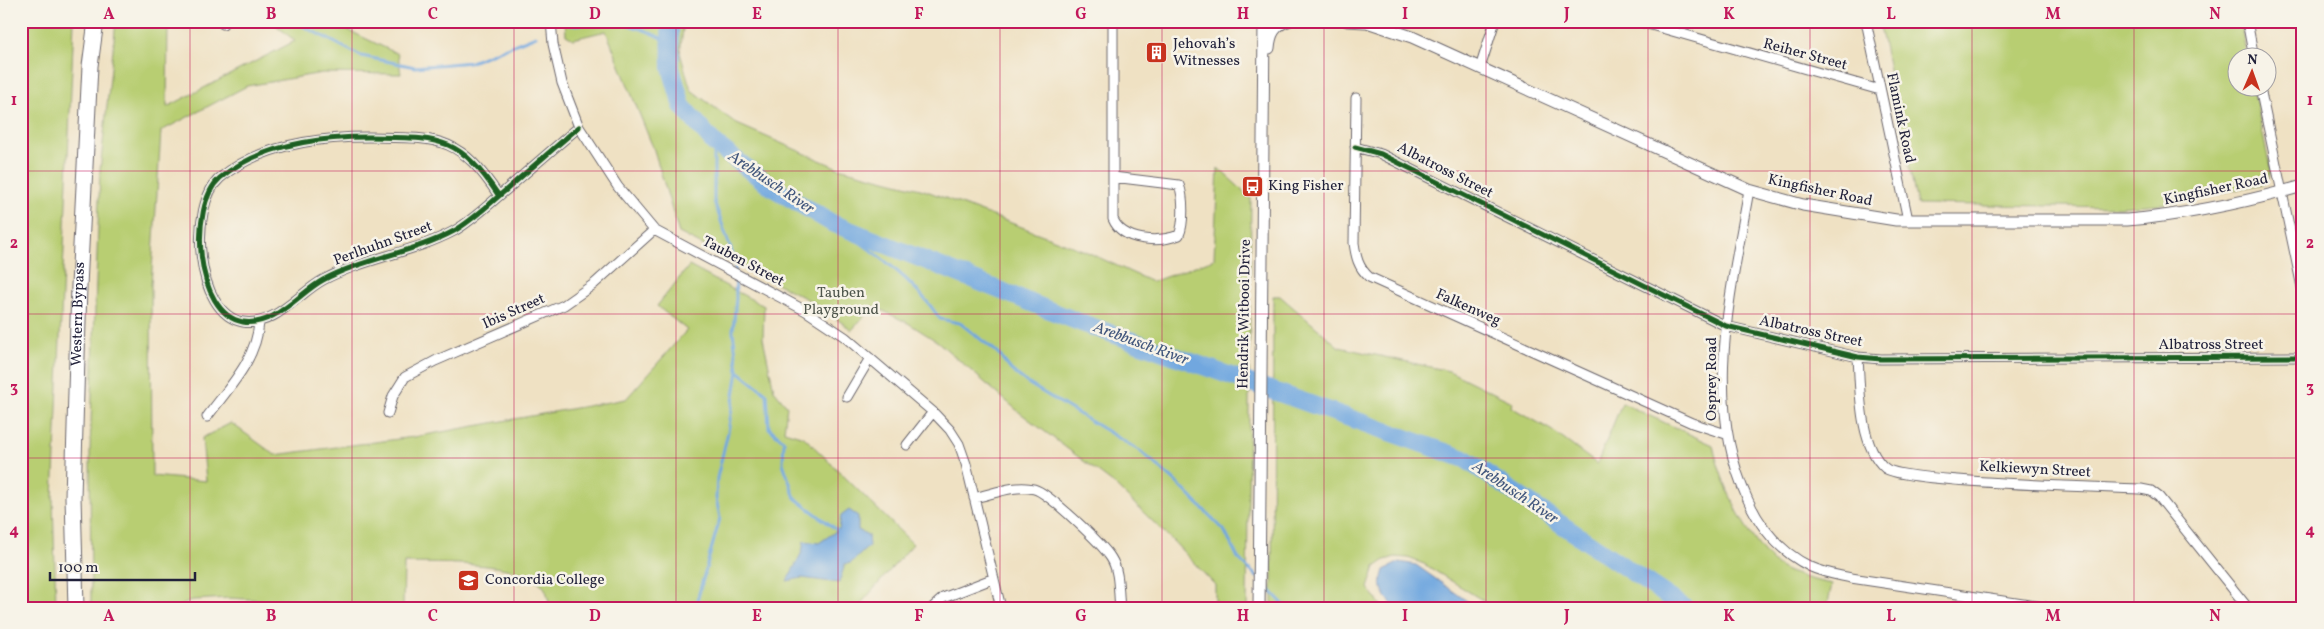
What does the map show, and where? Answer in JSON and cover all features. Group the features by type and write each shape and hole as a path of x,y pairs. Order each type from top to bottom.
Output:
{"highway":[{"path":"88,21 90,66"},
{"name":"Western Bypass","path":"76,608 74,498 79,286 90,66 96,21"}],"street":[{"name":"Tauben Street","path":"551,21 553,44 562,83 579,127 618,187 654,230 806,311 845,337 933,412 950,430 959,444 966,464 992,579 1001,608"},
{"path":"1112,21 1113,219 1122,233 1143,239 1171,238 1179,235 1182,230 1182,214 1179,185 1113,177"},
{"name":"Hendrik Witbooi Drive","path":"1259,608 1259,415 1264,21"},
{"path":"1263,96 1272,33 1279,24 1288,21"},
{"name":"Kingfisher Road","path":"1347,21 1364,22 1412,36 1749,190 1803,205 1844,213 1908,220 2034,222 2136,219 2187,212 2303,186"},
{"path":"1480,68 1495,21"},
{"name":"Reiher Street","path":"1637,21 1880,90"},
{"name":"Flamink Road","path":"1866,21 1908,220"},
{"path":"2247,21 2252,48"},
{"name":"Falkenweg","path":"1356,98 1354,243 1361,271 1368,277 1692,423 1726,434"},
{"path":"2262,98 2303,292"},
{"name":"Perlhuhn Street","path":"259,322 273,315 321,281 339,272 419,245 453,231 499,196 579,127"},
{"path":"207,417 250,358 256,345 259,322 242,322 224,313 213,299 207,285 202,256 202,216 210,191 219,180 246,161 283,147 317,140 352,137 438,141 465,154 483,171 499,196"},
{"name":"Albatross Street","path":"1355,147 1381,154 1726,326 1858,357 2303,357"},
{"name":"Osprey Road","path":"1749,190 1726,326 1723,389 1726,434 1738,479 1751,507 1767,532 1781,547 1811,567 1852,578 2050,608"},
{"name":"Ibis Street","path":"388,413 393,396 405,377 435,361 564,305 594,284 654,230"},
{"name":"Kelkiewyn Street","path":"1858,357 1861,407 1872,450 1878,460 1890,472 1926,478 2141,488 2151,491 2159,497 2248,608"},
{"path":"847,397 870,358"},
{"path":"906,445 933,412"},
{"path":"974,498 1018,487 1036,490 1052,499 1112,559 1117,579 1120,608"},
{"path":"932,608 943,598 992,579"}],"green space":[{"path":"21,21 74,21 53,498 56,608 21,608"},
{"path":"116,21 168,21 167,107 295,41 271,21 329,21 398,54 401,74 322,73 247,86 161,131 151,285 152,476 206,481 202,438 231,423 275,455 414,437 626,399 687,330 657,306 689,266 764,306 763,338 774,390 787,406 784,431 804,437 913,544 857,608 786,608 781,604 777,608 550,608 547,593 543,586 532,578 517,572 478,565 404,563 403,608 229,598 193,600 176,608 91,608 90,450 100,171"},
{"name":"Tauben Playground","path":"565,21 684,21 680,53 691,90 737,124 838,168 924,190 1085,251 1152,282 1214,259 1218,168 1251,198 1247,608 1215,608 1215,585 1114,484 1019,412 938,342 908,323 873,306 852,330 813,302 679,233 654,150 606,31 573,39 566,35"},
{"path":"1879,21 2240,21 2245,48 2226,48 2226,98 2255,98 2271,172 2267,183 2172,203 2120,207 1917,204"},
{"path":"1273,296 1280,296 1339,347 1449,371 1512,402 1511,407 1551,430 1597,464 1622,403 1713,445 1728,491 1744,524 1754,539 1779,567 1802,576 1832,584 1827,608 1495,608 1424,564 1408,558 1395,557 1385,560 1375,567 1368,588 1383,608 1272,608"}],"water":[{"path":"849,510 858,516 858,530 868,535 869,546 851,563 845,564 839,583 802,578 787,581 802,552 804,541 819,543 839,529 841,516"},
{"path":"1400,562 1416,565 1477,608 1396,608 1383,591 1382,576 1384,570"}],"waterway":[{"path":"293,21 361,56 415,67 471,62 536,36"},
{"path":"570,25 616,21"},
{"path":"617,21 647,31 671,43"},
{"name":"Arebbusch River","path":"670,21 671,68 682,106 714,143 773,188 832,223 1079,322 1465,459 1685,608"},
{"path":"695,608 720,518 716,498 717,478 728,432 738,371 733,331 736,298 735,261 714,201 714,143"},
{"path":"832,223 877,254 905,278 940,319 960,323 997,352 1011,370 1029,384 1140,451 1175,481 1224,530 1238,558 1257,577"},
{"path":"738,371 767,394 769,428 784,441 783,463 795,498 837,530"},
{"path":"1263,583 1287,608"}],"cycle path":[{"path":"499,196 484,176 471,161 458,150 430,140 393,137 350,137 291,145 253,158 236,167 220,178 210,192 203,211 201,234 202,258 206,280 215,300 227,315 243,322 265,319 286,308 314,286 339,272 422,245 454,231 481,212 579,127"},
{"path":"1355,147 1381,154 1726,326 1858,357 1881,359 2303,357"}],"place":[{"name":"Jehovah’s Witnesses","path":"1157,53"},
{"name":"King Fisher","path":"1252,186"},
{"name":"Concordia College","path":"469,580"}]}
